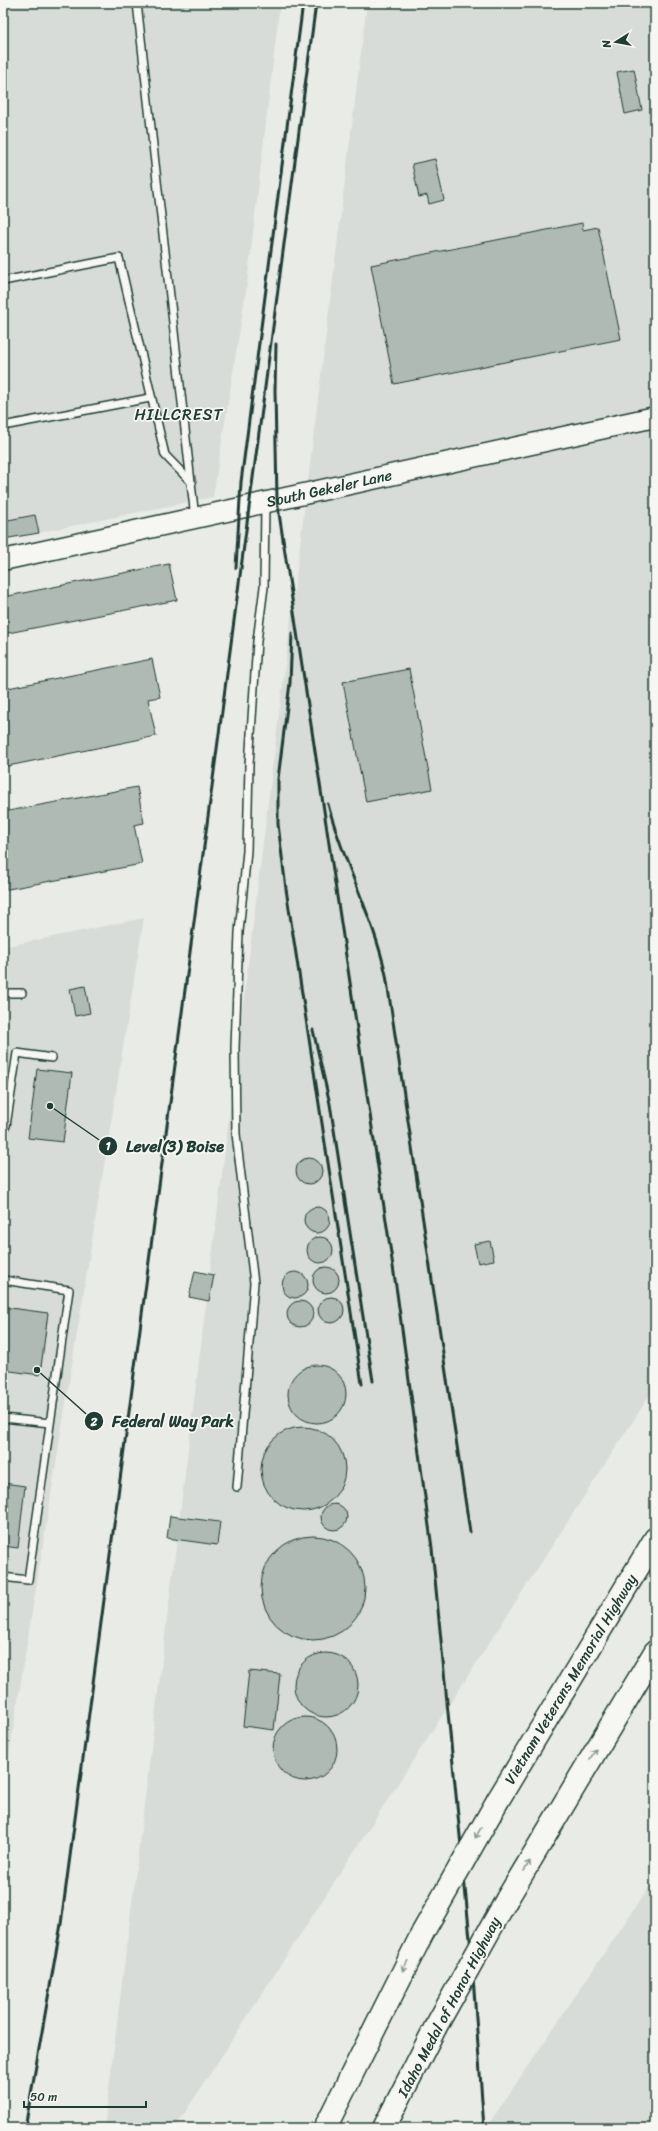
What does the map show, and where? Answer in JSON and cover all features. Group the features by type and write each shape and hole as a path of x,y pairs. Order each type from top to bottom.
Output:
{"highway":[{"name":"Vietnam Veterans Memorial Highway","path":"387,2001 423,1932 498,1800 655,1539"},
{"name":"Idaho Medal of Honor Highway","path":"387,2123 434,2028 507,1899 655,1652"},
{"path":"314,2128 387,2001"},
{"path":"325,2128 387,2001"}],"street":[{"name":"South Gekeler Lane","path":"3,560 655,417"}],"lane":[{"path":"137,3 196,518"},
{"path":"3,281 119,258 150,398 165,455 192,483"},
{"path":"3,426 150,398"},
{"path":"237,1487 254,1283 236,1134 235,1048 239,932 247,851 249,765 253,700 264,587 266,503"},
{"path":"3,993 22,993"},
{"path":"3,1125 6,1126 17,1053 52,1058"},
{"path":"3,1280 69,1290 28,1580 3,1577"},
{"path":"3,1418 50,1424"}],"shaded area":[{"path":"3,3 280,3 247,285 213,497 3,540"},
{"path":"367,3 655,3 655,1387 175,2128 104,2128"},
{"path":"144,918 3,1793 3,947"},
{"path":"655,1878 655,2128 486,2128"}],"building":[{"path":"634,69 642,110 625,114 617,72"},
{"path":"435,159 444,200 429,204 427,195 419,197 412,164"},
{"path":"582,223 583,230 598,227 621,339 394,384 371,265"},
{"path":"35,515 39,533 3,539 3,521"},
{"path":"169,564 177,600 3,634 3,597"},
{"path":"152,659 160,697 148,699 156,736 3,767 3,689"},
{"path":"409,669 432,789 366,802 343,682"},
{"path":"137,787 144,823 134,825 142,864 3,890 3,812"},
{"path":"85,986 90,1013 75,1016 70,989"},
{"path":"37,1069 72,1073 63,1142 28,1138"},
{"path":"309,1158 319,1161 322,1171 319,1181 309,1184 299,1181 296,1171 299,1161"},
{"path":"317,1207 327,1210 330,1220 327,1230 317,1233 307,1230 304,1220 307,1210"},
{"path":"320,1237 330,1240 333,1250 330,1260 320,1263 310,1260 307,1250 310,1240"},
{"path":"490,1241 494,1260 478,1263 474,1244"},
{"path":"326,1267 336,1270 339,1280 336,1290 326,1293 316,1290 313,1280 316,1270"},
{"path":"195,1271 214,1275 209,1301 189,1297"},
{"path":"295,1272 305,1275 308,1285 305,1295 295,1298 285,1295 282,1285 285,1275"},
{"path":"331,1297 341,1300 344,1310 341,1320 331,1323 321,1320 318,1310 321,1300"},
{"path":"300,1301 310,1304 313,1314 310,1324 300,1327 290,1324 287,1314 290,1304"},
{"path":"3,1307 48,1313 40,1375 3,1370"},
{"path":"317,1365 333,1370 341,1378 346,1394 341,1410 333,1418 317,1423 301,1418 293,1410 288,1394 293,1378 301,1370"},
{"path":"303,1427 319,1430 333,1439 342,1453 345,1469 342,1485 333,1499 319,1508 303,1511 287,1508 273,1499 264,1485 261,1469 264,1453 273,1439 287,1430"},
{"path":"3,1483 25,1486 18,1548 3,1546"},
{"path":"334,1504 343,1508 347,1517 343,1526 334,1530 325,1526 321,1517 325,1508"},
{"path":"170,1516 220,1522 217,1545 167,1538"},
{"path":"313,1536 333,1540 350,1551 361,1568 365,1588 361,1608 350,1625 333,1636 313,1640 293,1636 276,1625 265,1608 261,1588 265,1568 276,1551 293,1540"},
{"path":"320,1653 332,1653 349,1662 356,1673 358,1685 356,1697 349,1708 332,1717 320,1717 308,1712 299,1703 294,1691 294,1679 299,1667 308,1658"},
{"path":"249,1671 280,1674 274,1730 243,1726"},
{"path":"305,1717 317,1719 328,1726 335,1737 337,1749 335,1761 328,1772 317,1779 305,1781 293,1779 282,1772 275,1761 273,1749 275,1737 282,1726 293,1719"}],"railway":[{"path":"236,568 241,482 303,3"},
{"path":"25,2128 61,1924 316,3"},
{"path":"276,344 275,390 277,500 397,1293 432,1548 471,1949 484,2128"},
{"path":"292,633 290,683 278,779 278,824 286,889 362,1384"},
{"path":"328,804 334,826 374,931 386,975 470,1532"},
{"path":"313,1030 330,1104 373,1381"}],"place":[{"name":"Level(3) Boise","path":"50,1106"},
{"name":"Federal Way Park","path":"37,1370"}],"district":[{"name":"HILLCREST","path":"179,414"}]}
